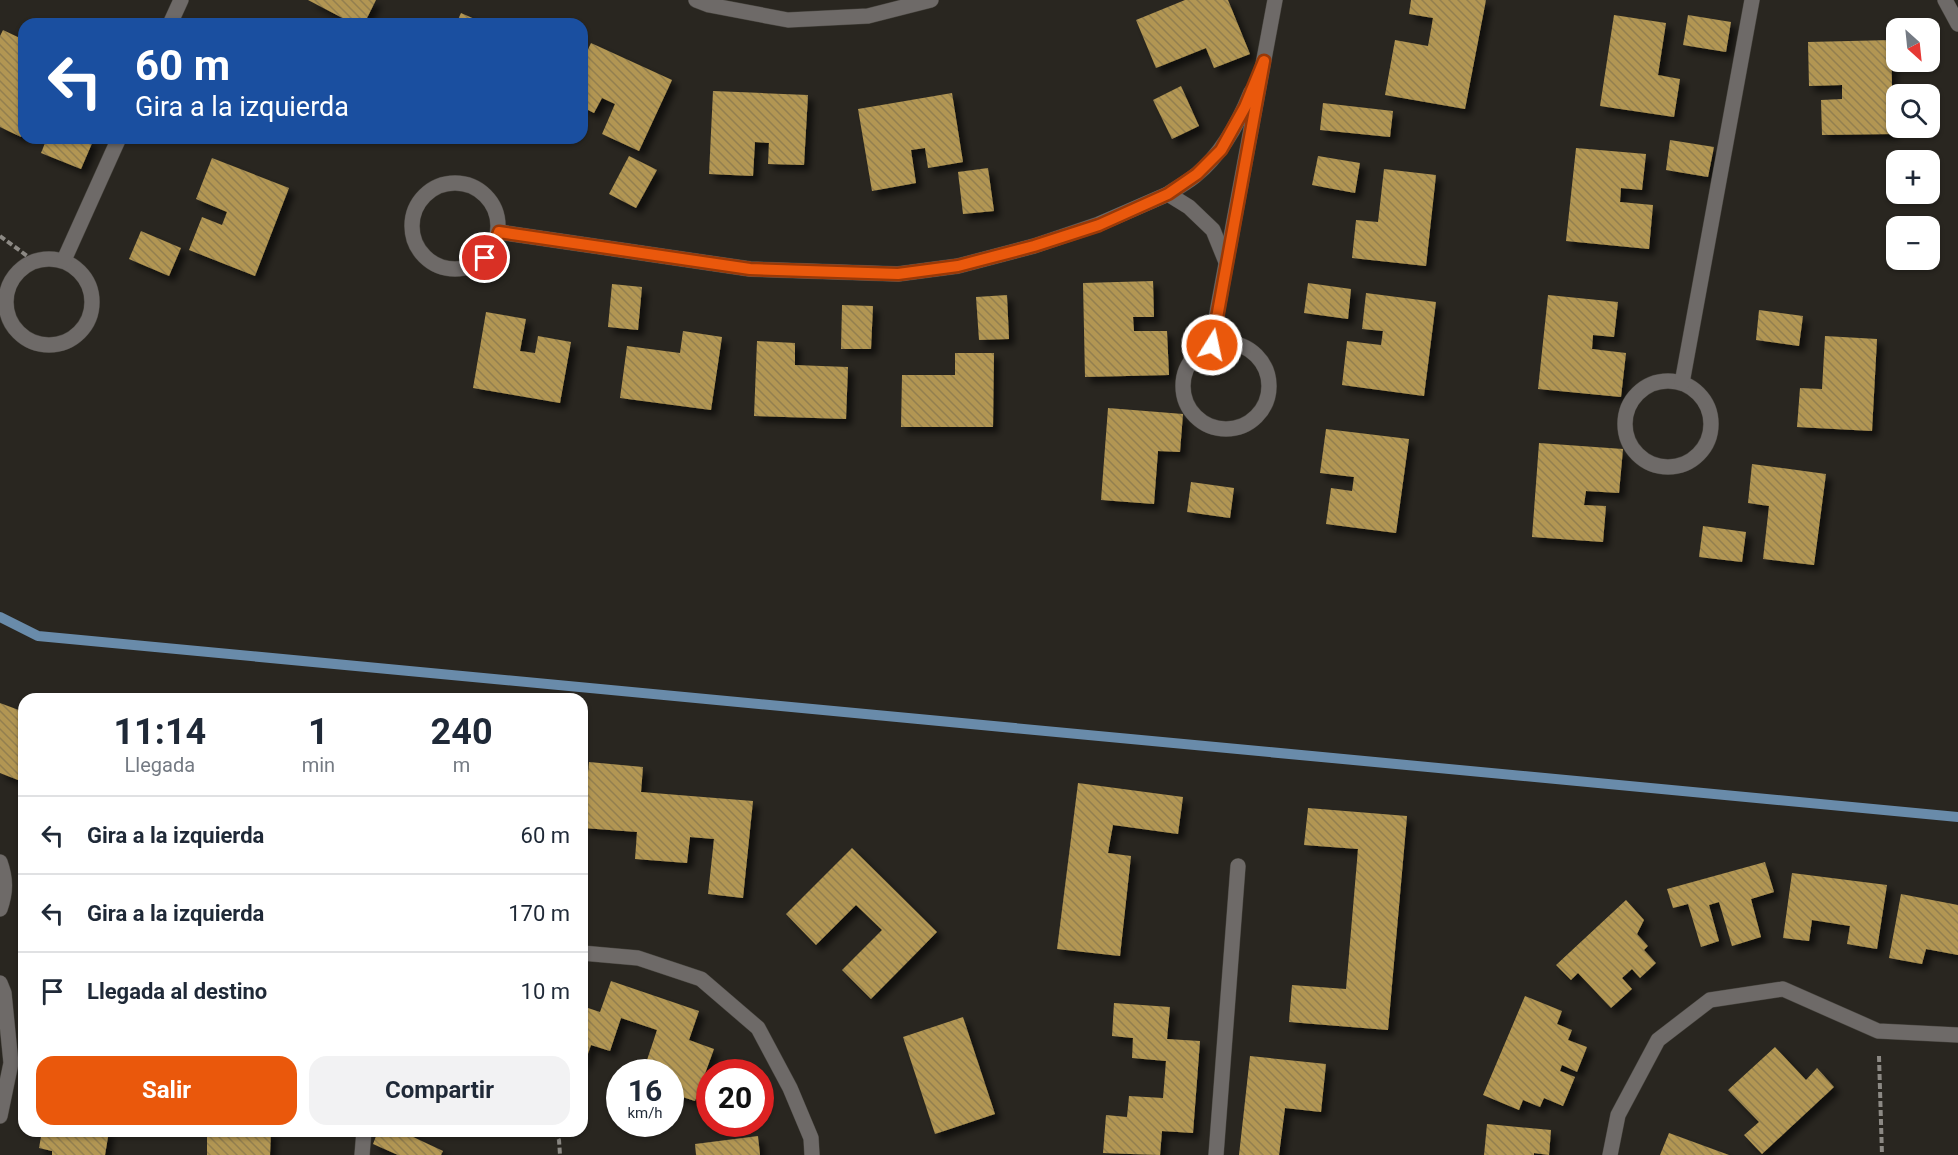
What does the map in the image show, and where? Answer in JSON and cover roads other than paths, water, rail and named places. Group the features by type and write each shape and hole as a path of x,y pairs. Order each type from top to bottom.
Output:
{"lane":[{"path":"173,18 181,0"},
{"path":"696,0 709,5 788,20 868,16 931,0"},
{"path":"1212,345 1275,0"},
{"path":"1682,383 1752,0"},
{"path":"1945,0 1958,24"},
{"path":"499,232 750,269 898,274 958,266 1034,246 1099,225 1168,194 1197,174 1221,150 1245,107 1264,61"},
{"path":"63,260 116,144"},
{"path":"455,183 470,185 483,192 493,203 498,217 499,232 494,247 485,258 472,266 458,270 445,268 432,263 422,254 415,242 412,228 413,215 419,202 428,192 440,185 455,183"},
{"path":"1168,194 1190,207 1213,230 1226,262"},
{"path":"48,258 63,260 87,279 92,293 92,308 87,322 78,334 66,342 52,345 38,344 26,339 15,330 8,318 5,304 7,291 12,278 34,261 48,258"},
{"path":"1226,342 1241,344 1254,352 1264,363 1270,377 1270,392 1265,406 1256,418 1243,426 1230,429 1216,428 1203,423 1193,414 1186,402 1182,388 1184,374 1190,362 1199,352 1212,345 1226,342"},
{"path":"1668,380 1682,383 1695,390 1706,401 1711,415 1711,430 1706,444 1697,456 1684,465 1657,466 1644,461 1634,452 1627,440 1624,427 1625,413 1631,400 1641,390 1653,384 1668,380"},
{"path":"0,862 5,877 5,894 0,909"},
{"path":"1216,1155 1238,866"},
{"path":"588,954 638,958 701,979 758,1028 790,1088 811,1138 812,1155"},
{"path":"0,983 4,993 11,1063 0,1116"},
{"path":"1611,1155 1618,1115 1658,1040 1710,1000 1784,990 1878,1031 1958,1035"},
{"path":"362,1155 364,1137"}],"waterway":[{"path":"0,617 38,636 1958,817"}]}
